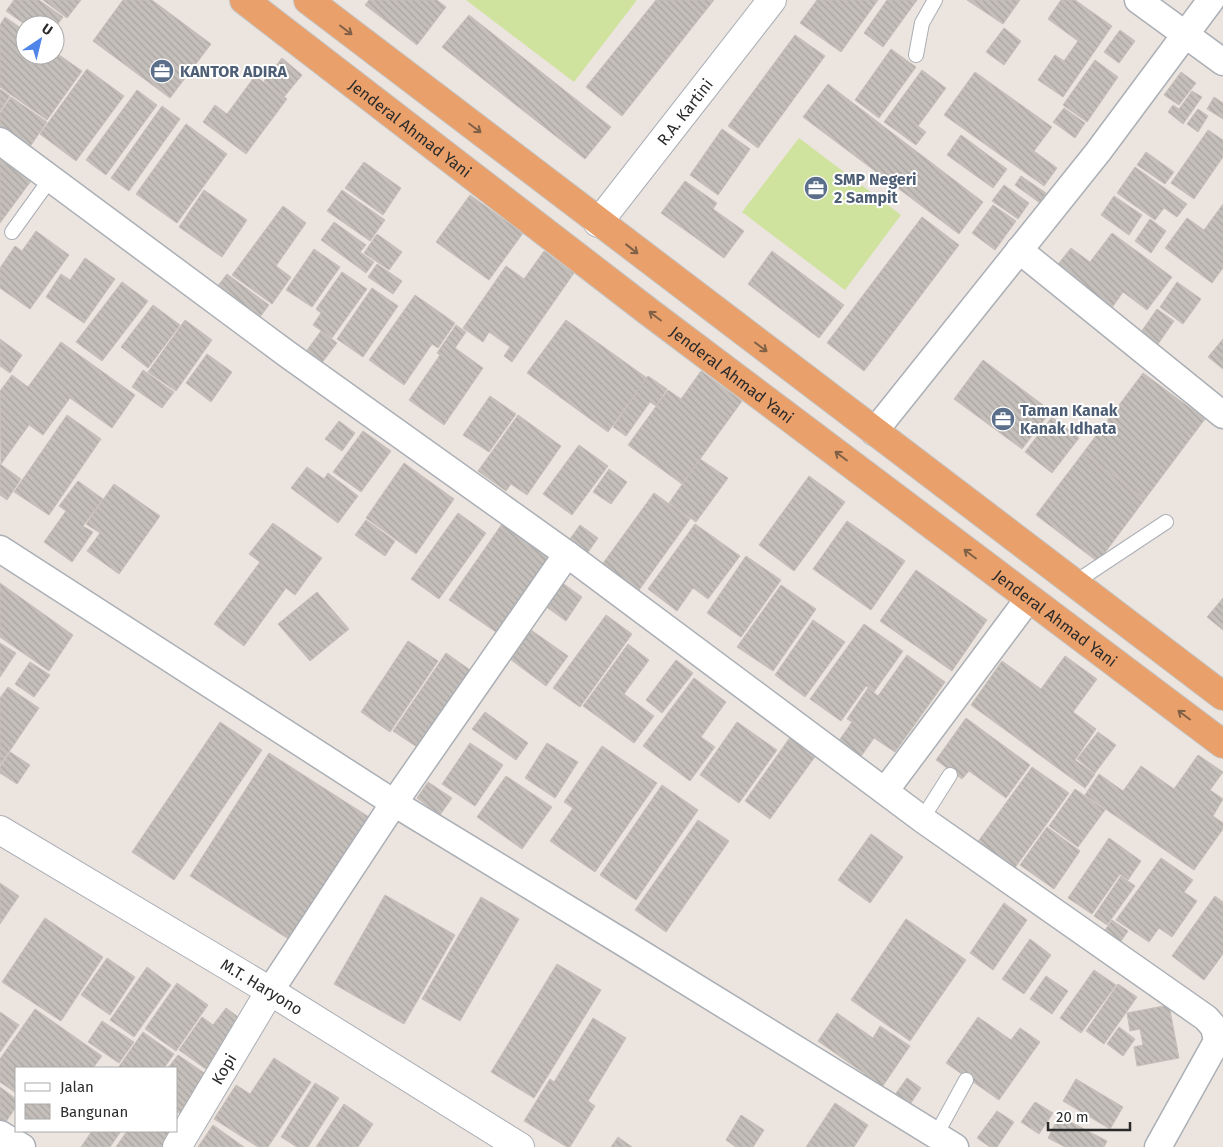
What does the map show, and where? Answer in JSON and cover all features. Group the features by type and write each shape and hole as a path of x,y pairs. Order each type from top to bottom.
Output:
{"highway":[{"name":"Jenderal Ahmad Yani","path":"244,0 657,318 1223,744"},
{"path":"308,0 598,223 1223,696"}],"street":[{"name":"R.A. Kartini","path":"598,223 772,0"},
{"path":"1138,0 1223,62"},
{"path":"874,432 1098,152 1210,0"},
{"path":"0,141 287,354 567,554 922,819 1206,1018 1214,1027 1216,1041 1166,1144"},
{"path":"1019,250 1223,416"},
{"path":"0,549 394,803 624,942 945,1141"},
{"path":"270,991 394,803 567,554"},
{"path":"885,791 1029,598"},
{"name":"M.T. Haryono","path":"0,830 270,991 520,1147"},
{"name":"Kopi","path":"177,1147 270,991"},
{"path":"0,1134 22,1147"}],"lane":[{"path":"916,55 922,23 935,0"},
{"path":"12,232 51,178"},
{"path":"1074,583 1166,522"},
{"path":"922,819 950,774"},
{"path":"945,1141 966,1080"}],"green space":[{"path":"466,0 637,0 574,82"},
{"path":"799,138 901,215 845,290 742,212"}],"building":[{"path":"14,0 39,0 60,15 15,15 15,17 6,11"},
{"path":"43,0 81,0 67,18"},
{"name":"KANTOR ADIRA","path":"123,0 152,0 211,44 170,98 93,41"},
{"path":"369,0 437,0 446,7 417,45 365,5"},
{"path":"656,0 714,0 622,116 586,87"},
{"path":"817,0 878,0 841,52 800,23"},
{"path":"887,0 917,0 883,47 864,33"},
{"path":"967,0 1020,0 1003,24"},
{"path":"1061,0 1075,0 1112,26 1063,97 1038,80 1055,55 1064,61 1078,41 1048,19"},
{"path":"469,15 611,127 585,159 442,47"},
{"path":"5,17 15,24 15,65 65,65 65,59 82,71 47,120 0,87 0,25"},
{"path":"1004,28 1021,41 1004,65 986,52"},
{"path":"1120,30 1135,41 1119,63 1104,52"},
{"path":"795,35 825,56 758,148 728,126"},
{"path":"891,49 916,67 879,118 855,100"},
{"path":"282,58 302,75 284,97 264,81"},
{"path":"1095,60 1118,77 1087,122 1063,105"},
{"path":"87,69 124,96 76,161 40,134"},
{"path":"922,70 946,88 918,126 926,132 916,145 884,122"},
{"path":"975,72 1052,127 1034,151 1057,168 1044,186 944,115"},
{"path":"1181,72 1196,83 1179,105 1164,95"},
{"path":"255,76 287,99 246,154 203,122 215,105 227,114"},
{"path":"828,84 983,202 959,234 803,117"},
{"path":"0,89 10,96 0,111"},
{"path":"137,90 157,105 106,175 86,160"},
{"path":"1192,91 1202,97 1183,124 1168,112 1173,105 1179,109"},
{"path":"11,97 47,122 27,151 0,132 0,113"},
{"path":"1214,97 1223,103 1223,119 1207,109"},
{"path":"162,106 180,119 129,191 111,178"},
{"path":"1064,108 1085,123 1075,138 1053,122"},
{"path":"1198,109 1208,116 1198,132 1187,124"},
{"path":"186,124 227,154 177,223 136,194"},
{"path":"722,129 750,149 718,195 690,175"},
{"path":"1208,130 1223,140 1223,157 1194,199 1171,183"},
{"path":"961,135 1007,169 993,188 947,155"},
{"path":"1146,152 1174,172 1165,184 1137,165"},
{"path":"0,159 31,181 0,223"},
{"path":"364,162 401,188 383,215 345,188"},
{"path":"1135,167 1187,204 1177,217 1164,208 1155,220 1117,193"},
{"path":"1021,176 1046,193 1040,203 1015,185"},
{"path":"685,181 717,203 713,209 744,231 724,258 661,213"},
{"path":"1004,185 1029,203 1018,219 992,201"},
{"path":"204,190 247,220 222,257 179,227"},
{"path":"342,190 385,220 370,241 327,211"},
{"path":"470,195 523,233 489,280 436,242"},
{"path":"1114,196 1142,215 1129,235 1101,215"},
{"path":"1223,204 1223,268 1212,283 1165,248 1187,218 1204,230"},
{"path":"993,205 1016,221 995,250 972,233"},
{"path":"283,206 306,223 276,266 291,277 272,304 232,275"},
{"path":"922,217 959,245 864,371 827,343"},
{"path":"1150,219 1166,231 1151,253 1135,241"},
{"path":"334,222 366,245 360,252 374,262 366,273 321,240"},
{"path":"36,231 69,255 30,309 0,288 0,268 15,246 22,251"},
{"path":"1112,233 1172,277 1147,310 1123,292 1111,309 1055,268 1071,248 1090,262"},
{"path":"377,234 402,252 389,270 364,253"},
{"path":"314,249 340,267 312,307 286,290"},
{"path":"544,251 574,273 512,362 504,356 510,347 489,332 483,342 463,328 506,266 524,279"},
{"path":"772,251 844,305 819,338 748,284"},
{"path":"85,258 115,279 84,323 46,297 61,274 70,280"},
{"path":"377,264 402,281 393,294 368,277"},
{"path":"342,272 367,289 332,338 313,325 321,313 316,309"},
{"path":"227,274 269,305 260,317 217,287"},
{"path":"122,282 148,301 102,361 76,342"},
{"path":"1177,282 1201,299 1183,324 1160,307"},
{"path":"372,288 398,306 363,357 337,339"},
{"path":"415,295 455,323 438,348 432,344 404,385 369,360"},
{"path":"153,305 180,325 148,368 121,347"},
{"path":"1157,309 1174,321 1156,347 1139,335"},
{"path":"185,320 212,340 176,391 148,372"},
{"path":"566,320 647,378 608,432 527,373"},
{"path":"456,325 466,332 455,348 483,368 444,425 409,400 440,355 437,353"},
{"path":"321,331 337,343 321,364 305,353"},
{"path":"0,339 22,355 10,373 0,366"},
{"path":"1223,339 1223,369 1208,357"},
{"path":"61,342 135,395 112,428 70,398 43,435 29,425 1,464 0,391 12,375 28,387"},
{"path":"207,354 232,372 211,402 186,383"},
{"path":"983,360 1051,411 1022,449 954,399"},
{"path":"143,370 174,392 162,408 132,387"},
{"path":"701,371 742,401 682,484 628,445 668,390 681,399"},
{"path":"1143,373 1205,419 1145,499 1083,453"},
{"path":"648,376 667,389 656,406 650,402 626,436 613,427"},
{"path":"490,396 516,414 489,452 463,435"},
{"path":"67,415 101,439 49,515 14,492"},
{"path":"518,415 561,446 527,495 511,484 506,491 478,471"},
{"path":"1052,417 1079,438 1052,473 1025,452"},
{"path":"339,421 355,433 342,451 325,439"},
{"path":"363,431 391,451 361,492 333,472"},
{"path":"579,445 608,466 572,515 543,494"},
{"path":"1083,453 1145,499 1098,562 1036,515"},
{"path":"700,459 728,478 696,522 669,503"},
{"path":"404,463 454,499 416,554 366,518"},
{"path":"0,464 21,479 7,500 0,495"},
{"path":"307,467 324,479 328,473 358,496 338,523 291,488"},
{"path":"609,469 627,482 611,504 593,492"},
{"path":"809,476 845,502 794,571 759,545"},
{"path":"78,481 103,499 83,526 93,532 72,562 44,542 66,511 59,506"},
{"path":"114,484 160,516 119,574 87,551 100,533 86,524"},
{"path":"654,493 690,519 637,593 601,566"},
{"path":"458,513 486,533 439,599 411,579"},
{"path":"366,520 395,541 385,556 355,535"},
{"path":"847,521 905,561 871,610 813,569"},
{"path":"273,523 322,558 295,595 286,588 244,646 214,624 260,562 249,554"},
{"path":"502,524 549,557 496,632 449,600"},
{"path":"695,524 740,556 708,599 693,588 677,611 648,589"},
{"path":"580,525 598,538 586,555 567,543"},
{"path":"746,556 781,580 741,637 707,613"},
{"path":"916,570 987,620 952,671 880,621"},
{"path":"561,582 582,597 566,621 545,606"},
{"path":"0,583 73,635 49,671 0,637"},
{"path":"781,585 816,609 773,671 737,647"},
{"path":"317,592 349,629 310,661 278,624"},
{"path":"1223,598 1223,630 1207,617"},
{"path":"606,615 632,634 580,707 553,688"},
{"path":"813,620 845,642 805,697 775,675"},
{"path":"864,624 903,651 874,692 866,686 841,721 810,699"},
{"path":"531,630 568,656 546,686 510,659"},
{"path":"408,641 438,661 390,732 361,712"},
{"path":"0,643 16,653 0,677"},
{"path":"628,644 649,660 624,694 654,716 634,743 583,706"},
{"path":"446,653 473,672 420,749 393,731"},
{"path":"907,655 945,682 895,752 874,738 860,758 838,742 852,722 847,719 868,688 878,696"},
{"path":"1065,656 1097,679 1073,712 1096,729 1075,760 1095,774 1085,788 971,705 1002,661 1041,689"},
{"path":"676,660 693,673 662,713 646,700"},
{"path":"30,662 50,675 34,697 15,684"},
{"path":"694,678 726,702 701,737 715,747 690,781 643,746"},
{"path":"8,687 39,708 0,765 0,698"},
{"path":"485,712 528,743 516,760 472,729"},
{"path":"966,718 1030,765 1006,798 969,771 962,779 936,760"},
{"path":"220,722 262,750 174,880 132,852"},
{"path":"737,722 777,750 739,803 700,775"},
{"path":"1098,732 1116,745 1095,773 1077,759"},
{"path":"791,736 817,754 770,819 745,801"},
{"path":"470,743 503,765 475,806 442,784"},
{"path":"547,743 578,762 555,798 525,778"},
{"path":"602,746 657,783 595,872 550,841 573,808 564,802"},
{"path":"10,752 30,765 17,784 0,773 0,767"},
{"path":"269,753 369,817 290,940 190,876"},
{"path":"1198,755 1223,772 1210,790 1223,799 1213,816 1223,823 1223,829 1194,870 1085,795 1099,774 1123,791 1141,766 1174,789"},
{"path":"1032,767 1069,793 1014,869 977,843"},
{"path":"506,776 552,807 522,849 477,817"},
{"path":"428,782 452,798 440,815 417,798"},
{"path":"662,785 698,810 636,900 600,875"},
{"path":"1075,789 1105,810 1078,847 1049,826"},
{"path":"698,820 729,841 666,932 635,910"},
{"path":"1047,827 1080,851 1054,889 1020,865"},
{"path":"871,834 903,857 870,903 838,880"},
{"path":"1109,838 1141,861 1128,880 1120,874 1092,914 1068,898"},
{"path":"1161,858 1193,880 1184,892 1197,901 1172,937 1159,928 1149,942 1116,920"},
{"path":"1121,876 1135,886 1107,925 1094,916"},
{"path":"0,883 19,896 0,924"},
{"path":"385,895 455,935 404,1024 334,984"},
{"path":"1215,896 1223,902 1223,954 1204,980 1172,956"},
{"path":"481,897 519,919 460,1021 422,999"},
{"path":"1004,903 1027,920 993,970 970,953"},
{"path":"45,918 103,957 61,1021 2,982"},
{"path":"906,919 966,960 910,1041 851,1000"},
{"path":"1112,920 1128,931 1119,944 1103,933"},
{"path":"1030,939 1051,955 1024,994 1002,979"},
{"path":"107,958 135,977 110,1015 81,995"},
{"path":"557,964 601,990 534,1098 491,1072"},
{"path":"147,967 171,985 134,1037 110,1020"},
{"path":"1094,970 1116,985 1081,1033 1060,1018"},
{"path":"1046,976 1068,991 1052,1014 1030,999"},
{"path":"177,983 208,1005 176,1051 145,1029"},
{"path":"1118,984 1137,997 1104,1044 1086,1031"},
{"path":"1169,1005 1179,1058 1137,1066 1134,1047 1143,1045 1140,1029 1130,1031 1127,1013"},
{"path":"226,1008 248,1024 213,1074 179,1050 202,1017 213,1025"},
{"path":"35,1009 102,1056 94,1067 15,1067 15,1092 0,1082 0,1059"},
{"path":"0,1012 19,1025 0,1052"},
{"path":"837,1013 873,1038 880,1026 910,1046 878,1093 861,1081 865,1074 818,1041"},
{"path":"978,1017 1011,1040 1020,1028 1040,1042 999,1100 946,1063"},
{"path":"593,1018 626,1038 588,1101 595,1106 570,1147 567,1147 524,1121 550,1079 554,1082"},
{"path":"102,1021 134,1042 119,1063 88,1042"},
{"path":"1119,1027 1135,1039 1123,1056 1107,1044"},
{"path":"143,1032 174,1054 165,1067 119,1067"},
{"path":"178,1055 213,1079 186,1117 178,1112 178,1067 169,1067"},
{"path":"274,1058 311,1082 268,1147 258,1147 214,1119 236,1085 250,1094"},
{"path":"907,1078 921,1088 909,1106 894,1096"},
{"path":"1076,1079 1123,1107 1110,1129 1063,1101"},
{"path":"315,1083 339,1098 308,1147 297,1147 281,1137"},
{"path":"0,1087 15,1098 15,1108 3,1126 0,1124"},
{"path":"1035,1102 1053,1113 1039,1134 1021,1122"},
{"path":"835,1103 868,1125 854,1147 806,1147"},
{"path":"344,1104 373,1124 358,1147 316,1147"},
{"path":"997,1111 1014,1122 997,1147 990,1147 977,1138"},
{"path":"741,1115 764,1130 753,1147 736,1147 726,1140"},
{"path":"1059,1116 1107,1141 1104,1147 1065,1147 1048,1138"},
{"path":"213,1125 244,1147 198,1147"},
{"path":"91,1132 120,1132 110,1147 81,1147"},
{"path":"126,1132 174,1132 164,1147 116,1147"},
{"path":"618,1137 632,1147 611,1147"}],"place":[{"name":"KANTOR ADIRA","path":"162,71"},
{"name":"SMP Negeri 2 Sampit","path":"816,188"},
{"name":"Taman Kanak Kanak Idhata","path":"1003,419"}]}
